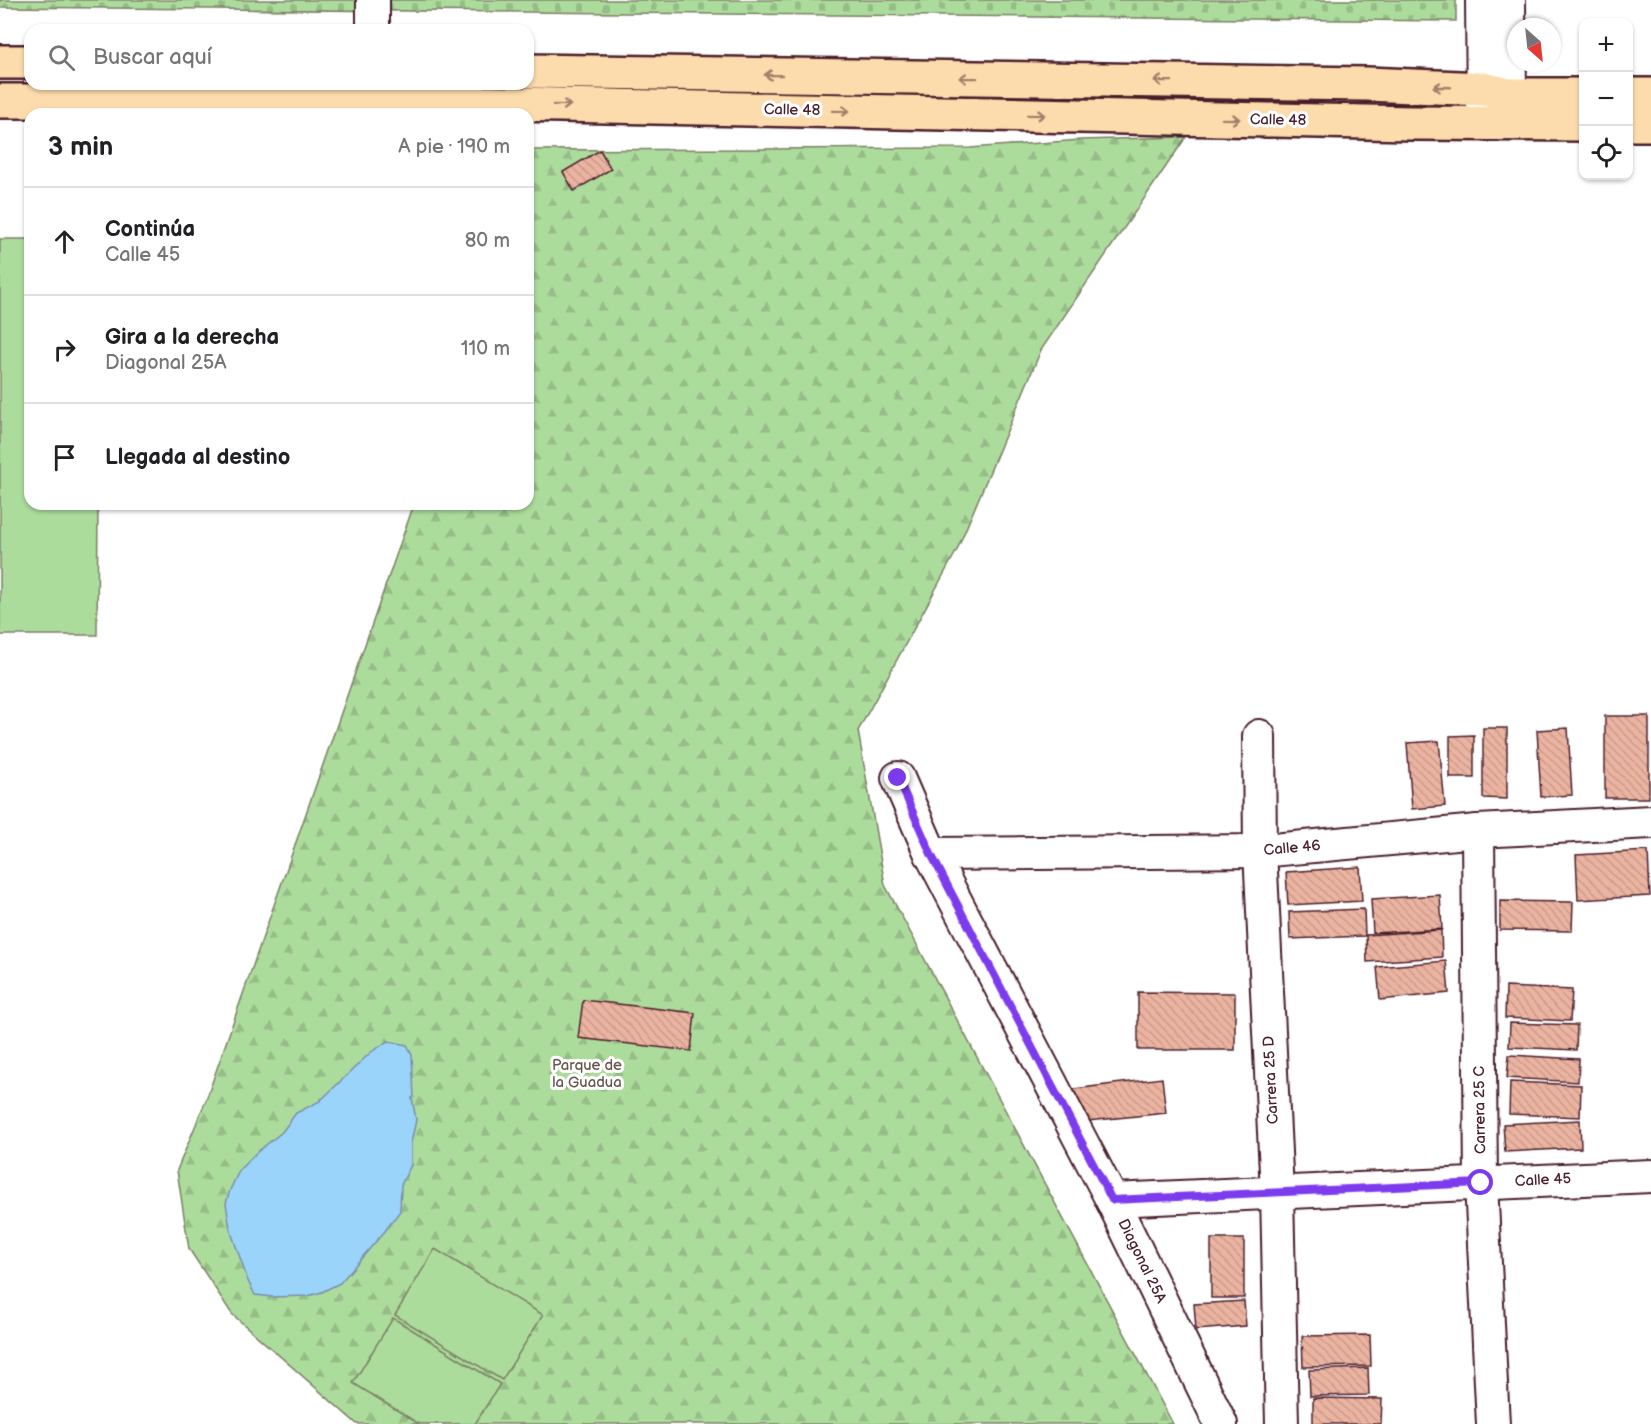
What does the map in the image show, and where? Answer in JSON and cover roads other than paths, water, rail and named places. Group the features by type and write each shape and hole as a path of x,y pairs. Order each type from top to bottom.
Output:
{"main road":[{"path":"0,62 24,62"},
{"name":"Calle 48","path":"534,71 1343,83 1503,102 1579,123"},
{"name":"Calle 48","path":"17,105 369,100 1483,123 1503,102 1579,94"},
{"path":"1633,94 1651,94"},
{"path":"1633,124 1651,124"}],"street":[{"path":"373,24 374,0"},
{"path":"1482,0 1503,102"},
{"path":"1503,102 1509,0"},
{"name":"Carrera 25 D","path":"1259,736 1260,851 1277,1192 1282,1424"},
{"name":"Diagonal 25A","path":"898,778 931,854 1112,1200 1221,1424"},
{"name":"Calle 46","path":"931,854 1260,851 1478,831 1651,822"},
{"name":"Carrera 25 C","path":"1478,831 1481,1183 1493,1424"},
{"name":"Calle 45","path":"1112,1200 1651,1176"}],"water":[{"path":"388,1041 407,1045 412,1055 414,1097 412,1098 416,1120 411,1143 411,1165 401,1185 400,1211 340,1283 308,1296 255,1295 230,1229 226,1203 240,1169 282,1132 296,1113 320,1101 370,1053"}],"park label":[{"name":"Parque de la Guadua","path":"587,1074"}]}
